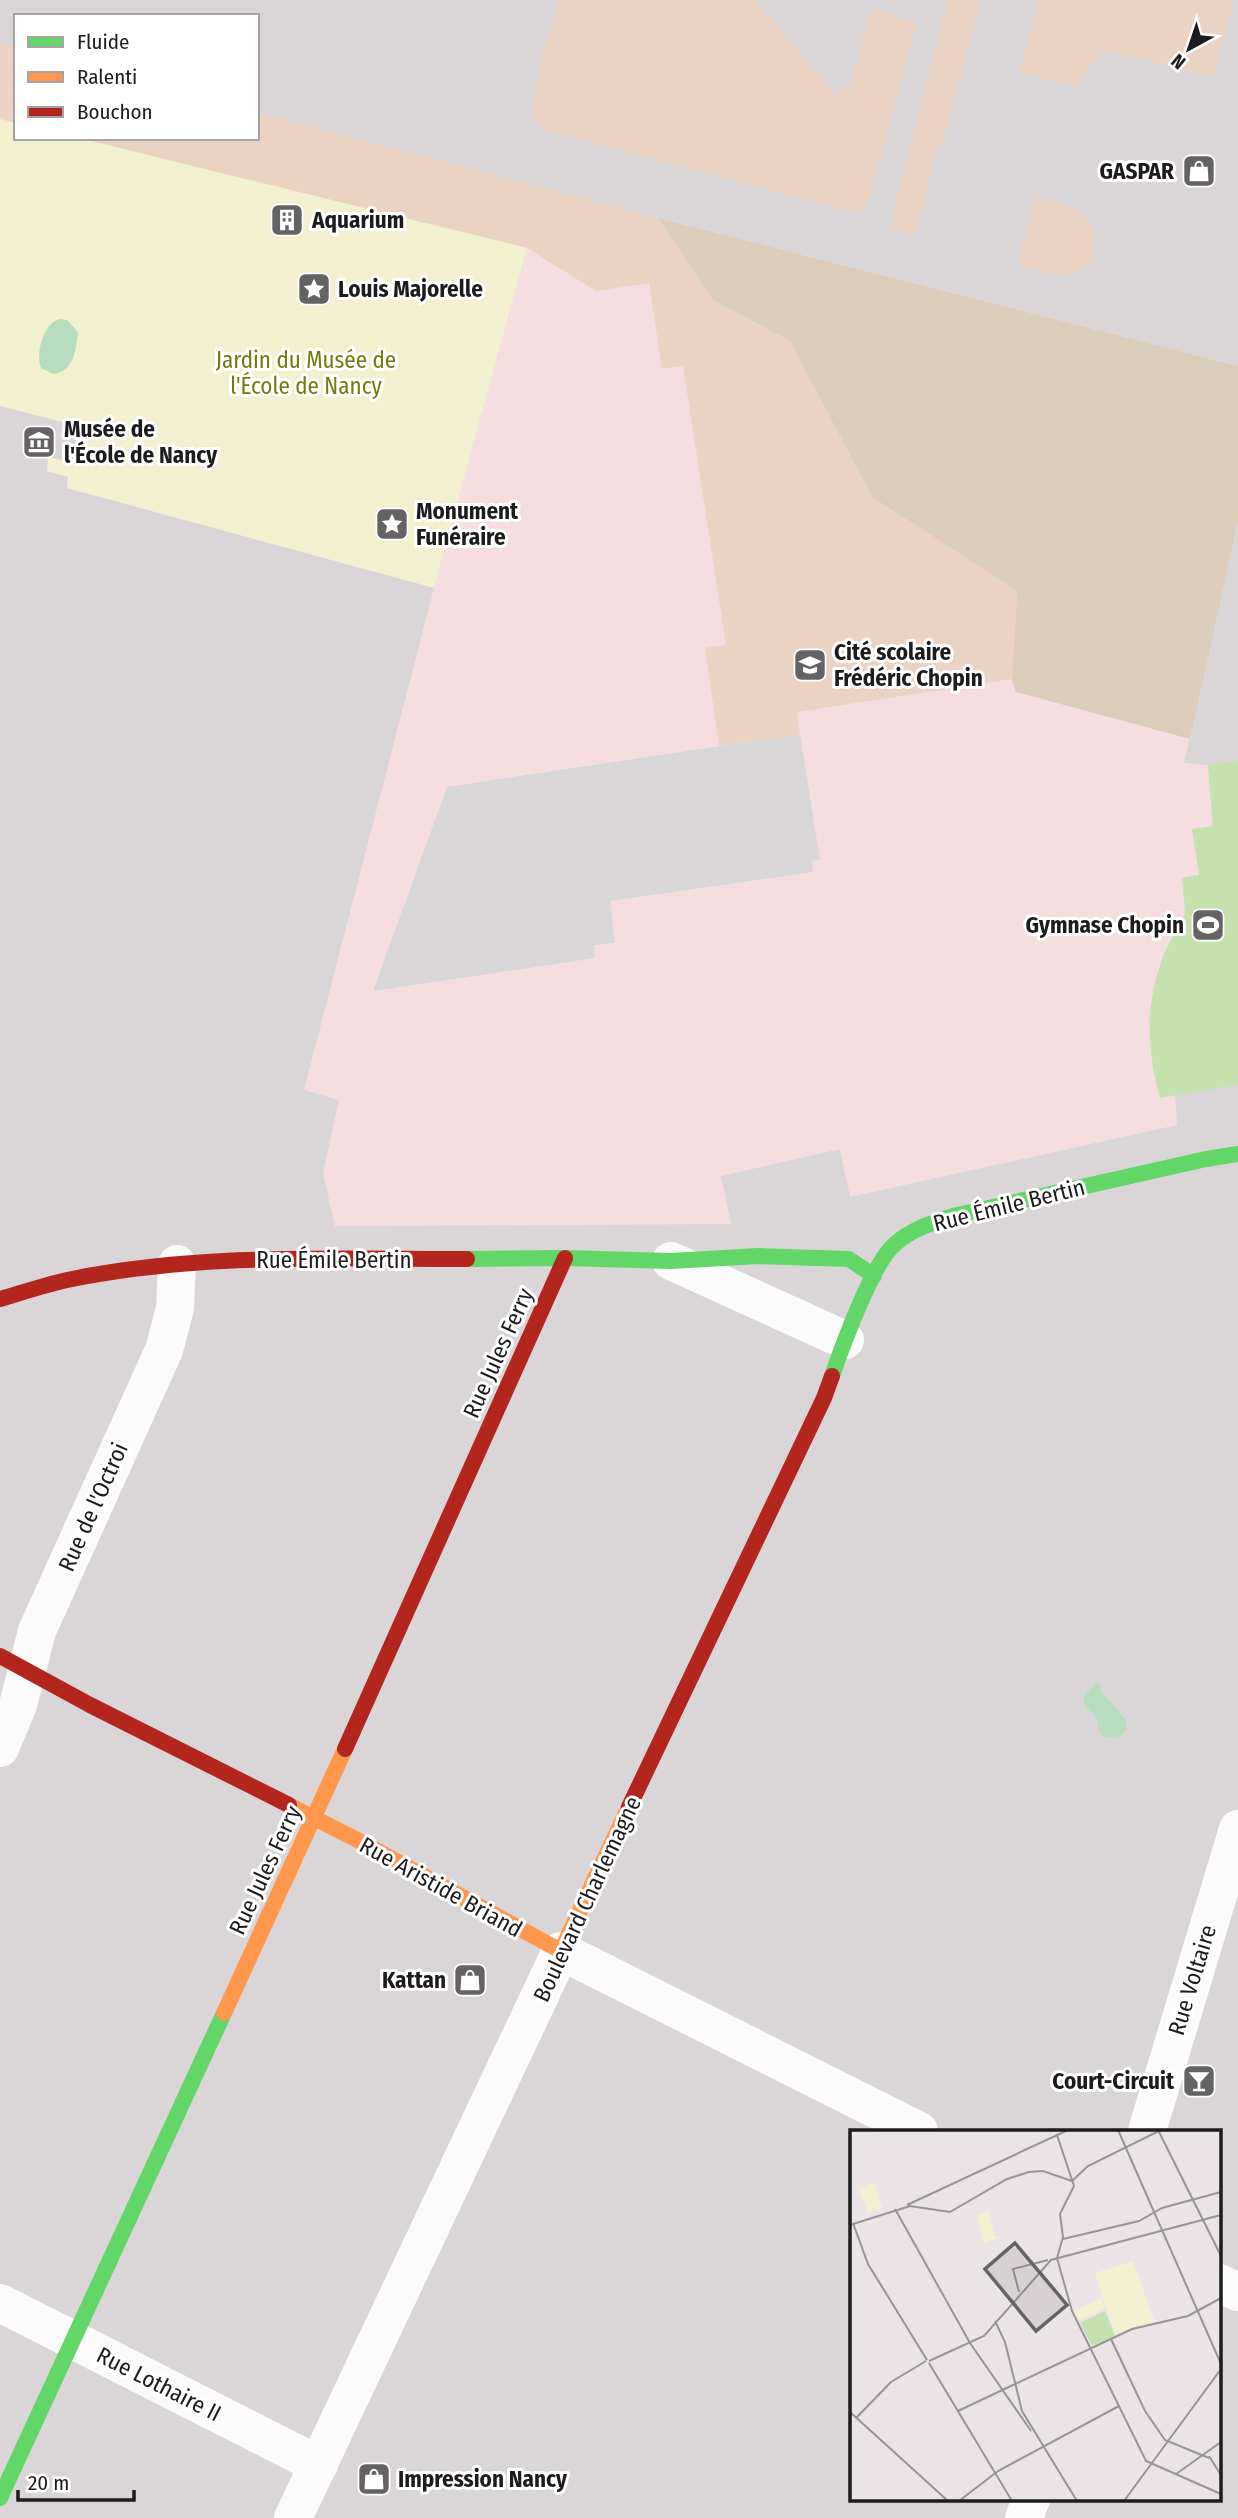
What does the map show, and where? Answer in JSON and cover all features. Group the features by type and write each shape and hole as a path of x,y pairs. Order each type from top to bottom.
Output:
{"main road":[{"name":"Rue Émile Bertin","path":"0,1299 71,1279 177,1264 250,1260 565,1258 671,1261 758,1256 849,1259 874,1276 892,1245 916,1229 953,1216 1238,1154"},
{"name":"Rue Jules Ferry","path":"0,2498 313,1818 565,1258"},
{"name":"Boulevard Charlemagne","path":"561,1951 824,1398 845,1340 874,1276"},
{"name":"Rue Aristide Briand","path":"13,1664 79,1701 313,1818 561,1951"}],"street":[{"name":"Rue Émile Bertin","path":"671,1261 845,1340"},
{"name":"Rue de l'Octroi","path":"0,1748 12,1722 13,1664 37,1631 164,1350 175,1308 177,1264"},
{"name":"Rue Voltaire","path":"1147,2130 1238,1829"},
{"name":"Rue Aristide Briand","path":"561,1951 917,2130"},
{"name":"Boulevard Charlemagne","path":"293,2518 561,1951"},
{"path":"1220,2283 1238,2292"},
{"name":"Rue Lothaire II","path":"0,2303 319,2465"},
{"path":"1024,2518 1031,2500"}],"shaded area":[{"path":"0,0 1238,0 1238,2518 0,2518"},
{"path":"559,0 754,0 838,97 841,87 849,89 871,9 917,23 869,200 861,209 847,211 547,131 535,123 534,96"},
{"path":"948,0 981,0 942,147 937,146 924,198 928,200 926,209 921,208 913,235 891,228 891,221"},
{"path":"1039,0 1234,0 1213,78 1150,61 1100,52 1077,87 1019,72"},
{"path":"0,44 14,48 14,122 0,119"},
{"name":"Cité scolaire Frédéric Chopin","path":"259,113 1238,366 1238,521 1184,763 1208,765 1213,826 1199,875 1182,878 1185,914 1164,954 1154,986 1149,1019 1160,1097 1175,1094 1177,1125 850,1197 840,1149 721,1176 731,1224 335,1226 323,1173 339,1100 304,1090 434,588 527,248 87,140 259,140"},
{"path":"259,113 658,218 713,300 790,341 872,497 1017,591 1012,679 797,712 800,734 719,746 705,648 726,645 683,366 662,369 649,283 596,291 527,248 87,140 259,140"},
{"path":"1036,196 1077,210 1090,224 1095,243 1094,252 1084,268 1075,273 1056,275 1030,269 1018,263"},
{"path":"658,218 1238,366 1238,521 1190,739 1016,692 1012,679 1017,591 872,497 790,341 713,300"},
{"path":"60,319 67,320 78,332 73,359 65,369 53,374 41,368 40,347 49,326"},
{"path":"800,734 820,860 812,861 813,872 610,901 615,943 594,945 595,958 373,991 447,787"},
{"name":"Gymnase Chopin","path":"1238,761 1238,1085 1160,1098 1150,1044 1151,1008 1158,972 1164,954 1184,916 1182,878 1199,875 1192,829 1213,826 1208,765"},
{"path":"1097,1683 1126,1720 1126,1730 1120,1736 1107,1738 1099,1732 1096,1717 1084,1704 1084,1695"}],"green space":[{"name":"Jardin du Musée de l'École de Nancy","path":"0,119 14,122 14,140 87,140 527,248 434,588 67,488 68,477 47,471 48,457 73,463 81,427 0,406"}],"traffic: fast":[{"path":"832,1376 877,1268 895,1244 915,1230 953,1216 1238,1154"},
{"path":"467,1259 671,1261 758,1256 849,1259 874,1276"},
{"path":"0,2498 224,2013"}],"traffic: slow":[{"path":"224,2013 345,1749"},
{"path":"289,1805 561,1951 629,1807"}],"traffic: jam":[{"path":"345,1749 565,1258"},
{"path":"0,1299 72,1279 170,1265 269,1259 467,1259"},
{"path":"629,1807 824,1398 832,1376"},
{"path":"0,1656 90,1705 289,1805"}],"place":[{"name":"GASPAR","path":"1199,171"},
{"name":"Aquarium","path":"287,220"},
{"name":"Louis Majorelle","path":"314,289"},
{"name":"Musée de l'École de Nancy","path":"39,442"},
{"name":"Monument Funéraire","path":"392,524"},
{"name":"Cité scolaire Frédéric Chopin","path":"810,665"},
{"name":"Gymnase Chopin","path":"1208,925"},
{"name":"Kattan","path":"470,1980"},
{"name":"Court-Circuit","path":"1199,2081"},
{"name":"Impression Nancy","path":"374,2479"}]}
